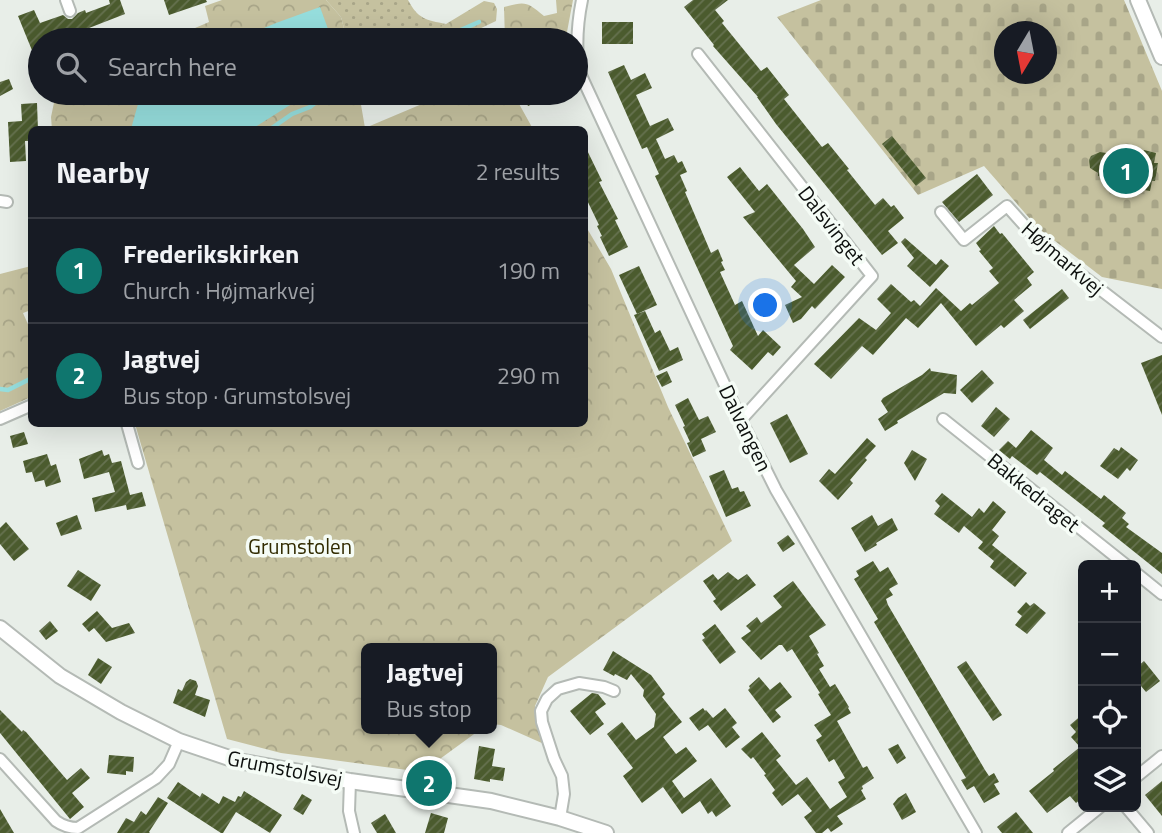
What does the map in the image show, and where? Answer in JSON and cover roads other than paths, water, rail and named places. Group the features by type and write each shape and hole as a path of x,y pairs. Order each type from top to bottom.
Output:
{"street":[{"name":"Dalvangen","path":"578,28 582,0"},
{"path":"1138,0 1161,50"},
{"name":"Dalsvinget","path":"698,54 872,276 741,420"},
{"name":"Dalvangen","path":"588,90 741,420 794,524 976,833"},
{"name":"Højmarkvej","path":"941,212 964,240 1007,206 1041,243 1162,337"},
{"path":"0,419 28,407"},
{"name":"Bakkedraget","path":"943,419 1120,560"},
{"path":"128,427 138,463"},
{"path":"1141,577 1162,594"},
{"name":"Grumstolsvej","path":"0,628 61,676 121,712 179,741 239,761 351,781 491,801 560,818 606,833"},
{"path":"560,818 564,794 562,776 554,760 541,711 547,699 558,689 568,686 579,683 614,691"},
{"path":"0,759 56,821 63,826 78,828 156,778 169,764 179,741"},
{"path":"1141,773 1162,756"},
{"path":"351,781 349,811 354,833"},
{"path":"1068,833 1094,812"},
{"path":"1130,812 1148,833"}],"water":[{"path":"320,7 328,28 264,28"},
{"path":"138,105 290,105 257,126 132,126"}],"waterway":[{"path":"465,28 479,22"},
{"path":"275,126 312,105"},
{"path":"0,389 8,390 28,380"}],"place":[{"name":"Frederikskirken","path":"1126,171"},
{"name":"Jagtvej","path":"429,783"}],"park label":[{"name":"Grumstolen","path":"300,546"}]}
